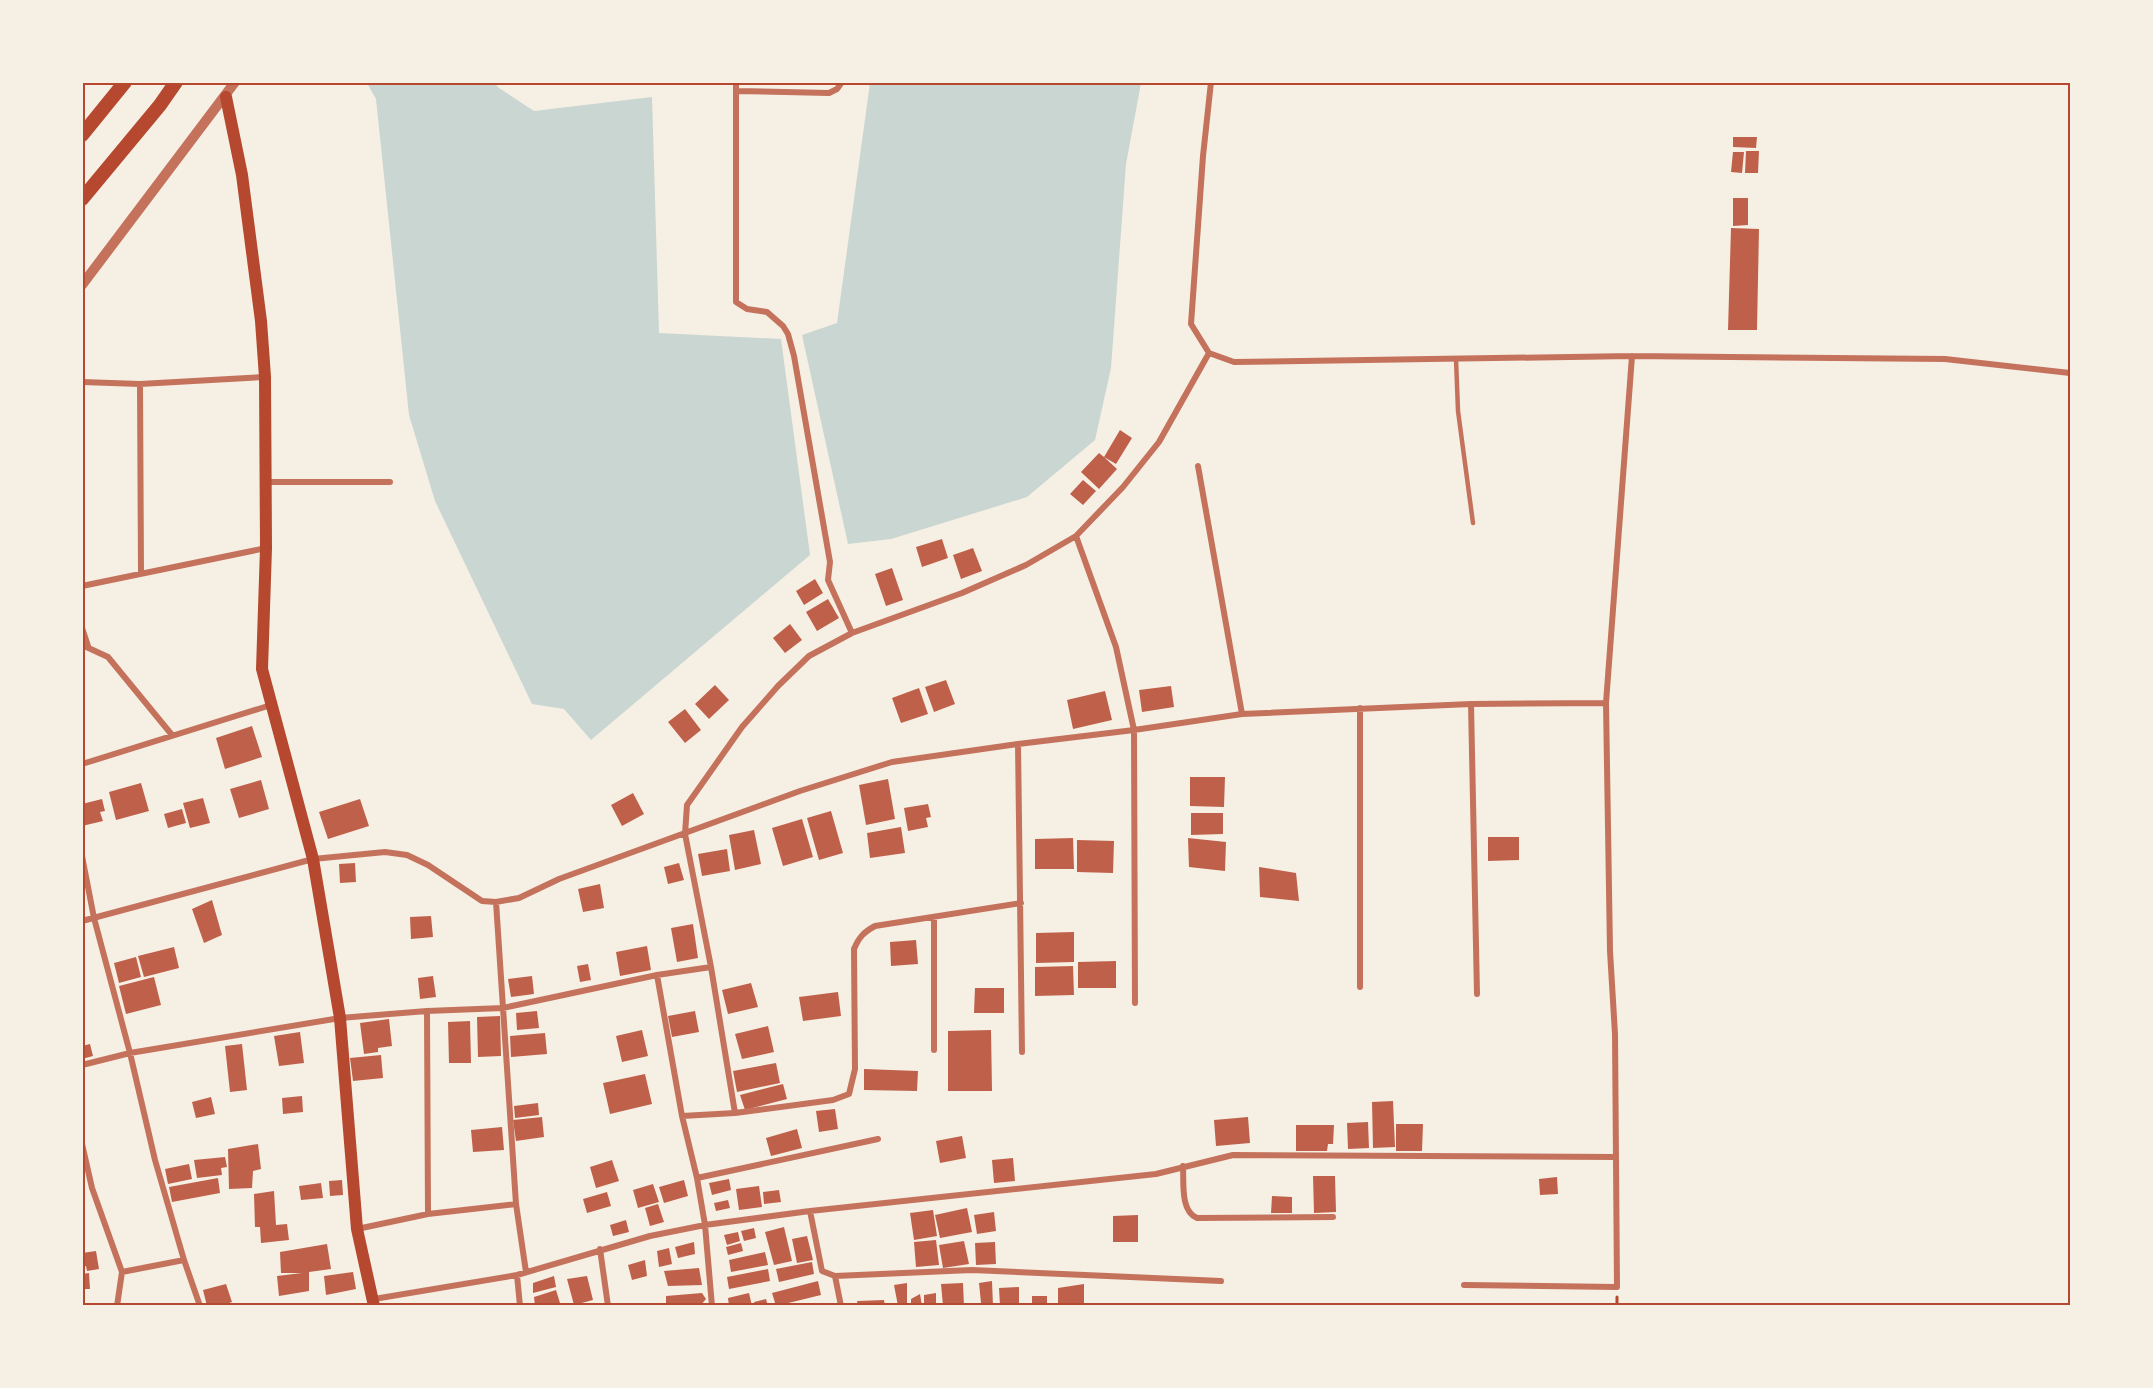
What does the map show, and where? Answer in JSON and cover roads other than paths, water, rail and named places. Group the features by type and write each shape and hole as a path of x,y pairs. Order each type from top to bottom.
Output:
{"highway":[{"path":"82,135 125,82"},
{"path":"82,199 160,105 176,82"}],"main road":[{"path":"226,97 242,175 261,321 265,377 266,548 262,669 313,859 340,1018 357,1229 374,1302"}],"street":[{"path":"82,285 226,97 235,82"},
{"path":"736,82 736,302 747,309 767,312 783,326 788,334 794,356 830,562 828,580 852,633"},
{"path":"736,91 829,93 837,89 842,82"},
{"path":"1211,82 1203,156 1191,324 1209,353 1234,362 1632,356 1945,359 2070,373"},
{"path":"735,1113 711,967 685,834 687,805 742,727 808,656 852,633 973,588 1026,565 1076,537 1123,487 1159,442 1209,353"},
{"path":"1464,1285 1617,1287 1615,1034 1610,951 1606,703 1632,356"},
{"path":"82,382 140,384 265,377"},
{"path":"140,384 141,573"},
{"path":"1198,466 1242,714"},
{"path":"266,482 390,482"},
{"path":"1076,537 1116,647 1134,730 1135,1003"},
{"path":"82,586 266,548"},
{"path":"82,628 85,646 108,657 172,735"},
{"path":"82,921 313,859 385,852 407,855 482,901 496,902 519,898 560,879 800,791 892,762 1242,714 1360,708 1606,703"},
{"path":"82,764 114,756 172,735 272,705"},
{"path":"1471,705 1477,994"},
{"path":"1360,708 1360,987"},
{"path":"1018,744 1022,1052"},
{"path":"82,856 94,918 156,1160 184,1260 200,1305"},
{"path":"496,902 516,1204 526,1272"},
{"path":"682,1116 735,1113 833,1100 849,1094 855,1069 854,949 859,938 874,926 1021,903"},
{"path":"934,917 934,1050"},
{"path":"82,1065 130,1053 340,1018 503,1008 657,975 711,967"},
{"path":"657,975 682,1116 697,1178 705,1225 712,1305"},
{"path":"427,1011 428,1214"},
{"path":"697,1178 878,1140"},
{"path":"82,1144 92,1188 122,1272 117,1305"},
{"path":"374,1302 517,1275 600,1249 705,1225 810,1211 1156,1174 1233,1155 1615,1157"},
{"path":"1183,1166 1186,1208 1192,1216 1197,1218 1333,1217"},
{"path":"357,1229 428,1214 516,1204"},
{"path":"810,1211 822,1271 835,1276 972,1270 1221,1281"},
{"path":"600,1249 608,1305"},
{"path":"122,1272 184,1260"},
{"path":"517,1275 520,1305"},
{"path":"835,1276 841,1305"}],"lane":[{"path":"1456,358 1458,411 1473,523"}]}
